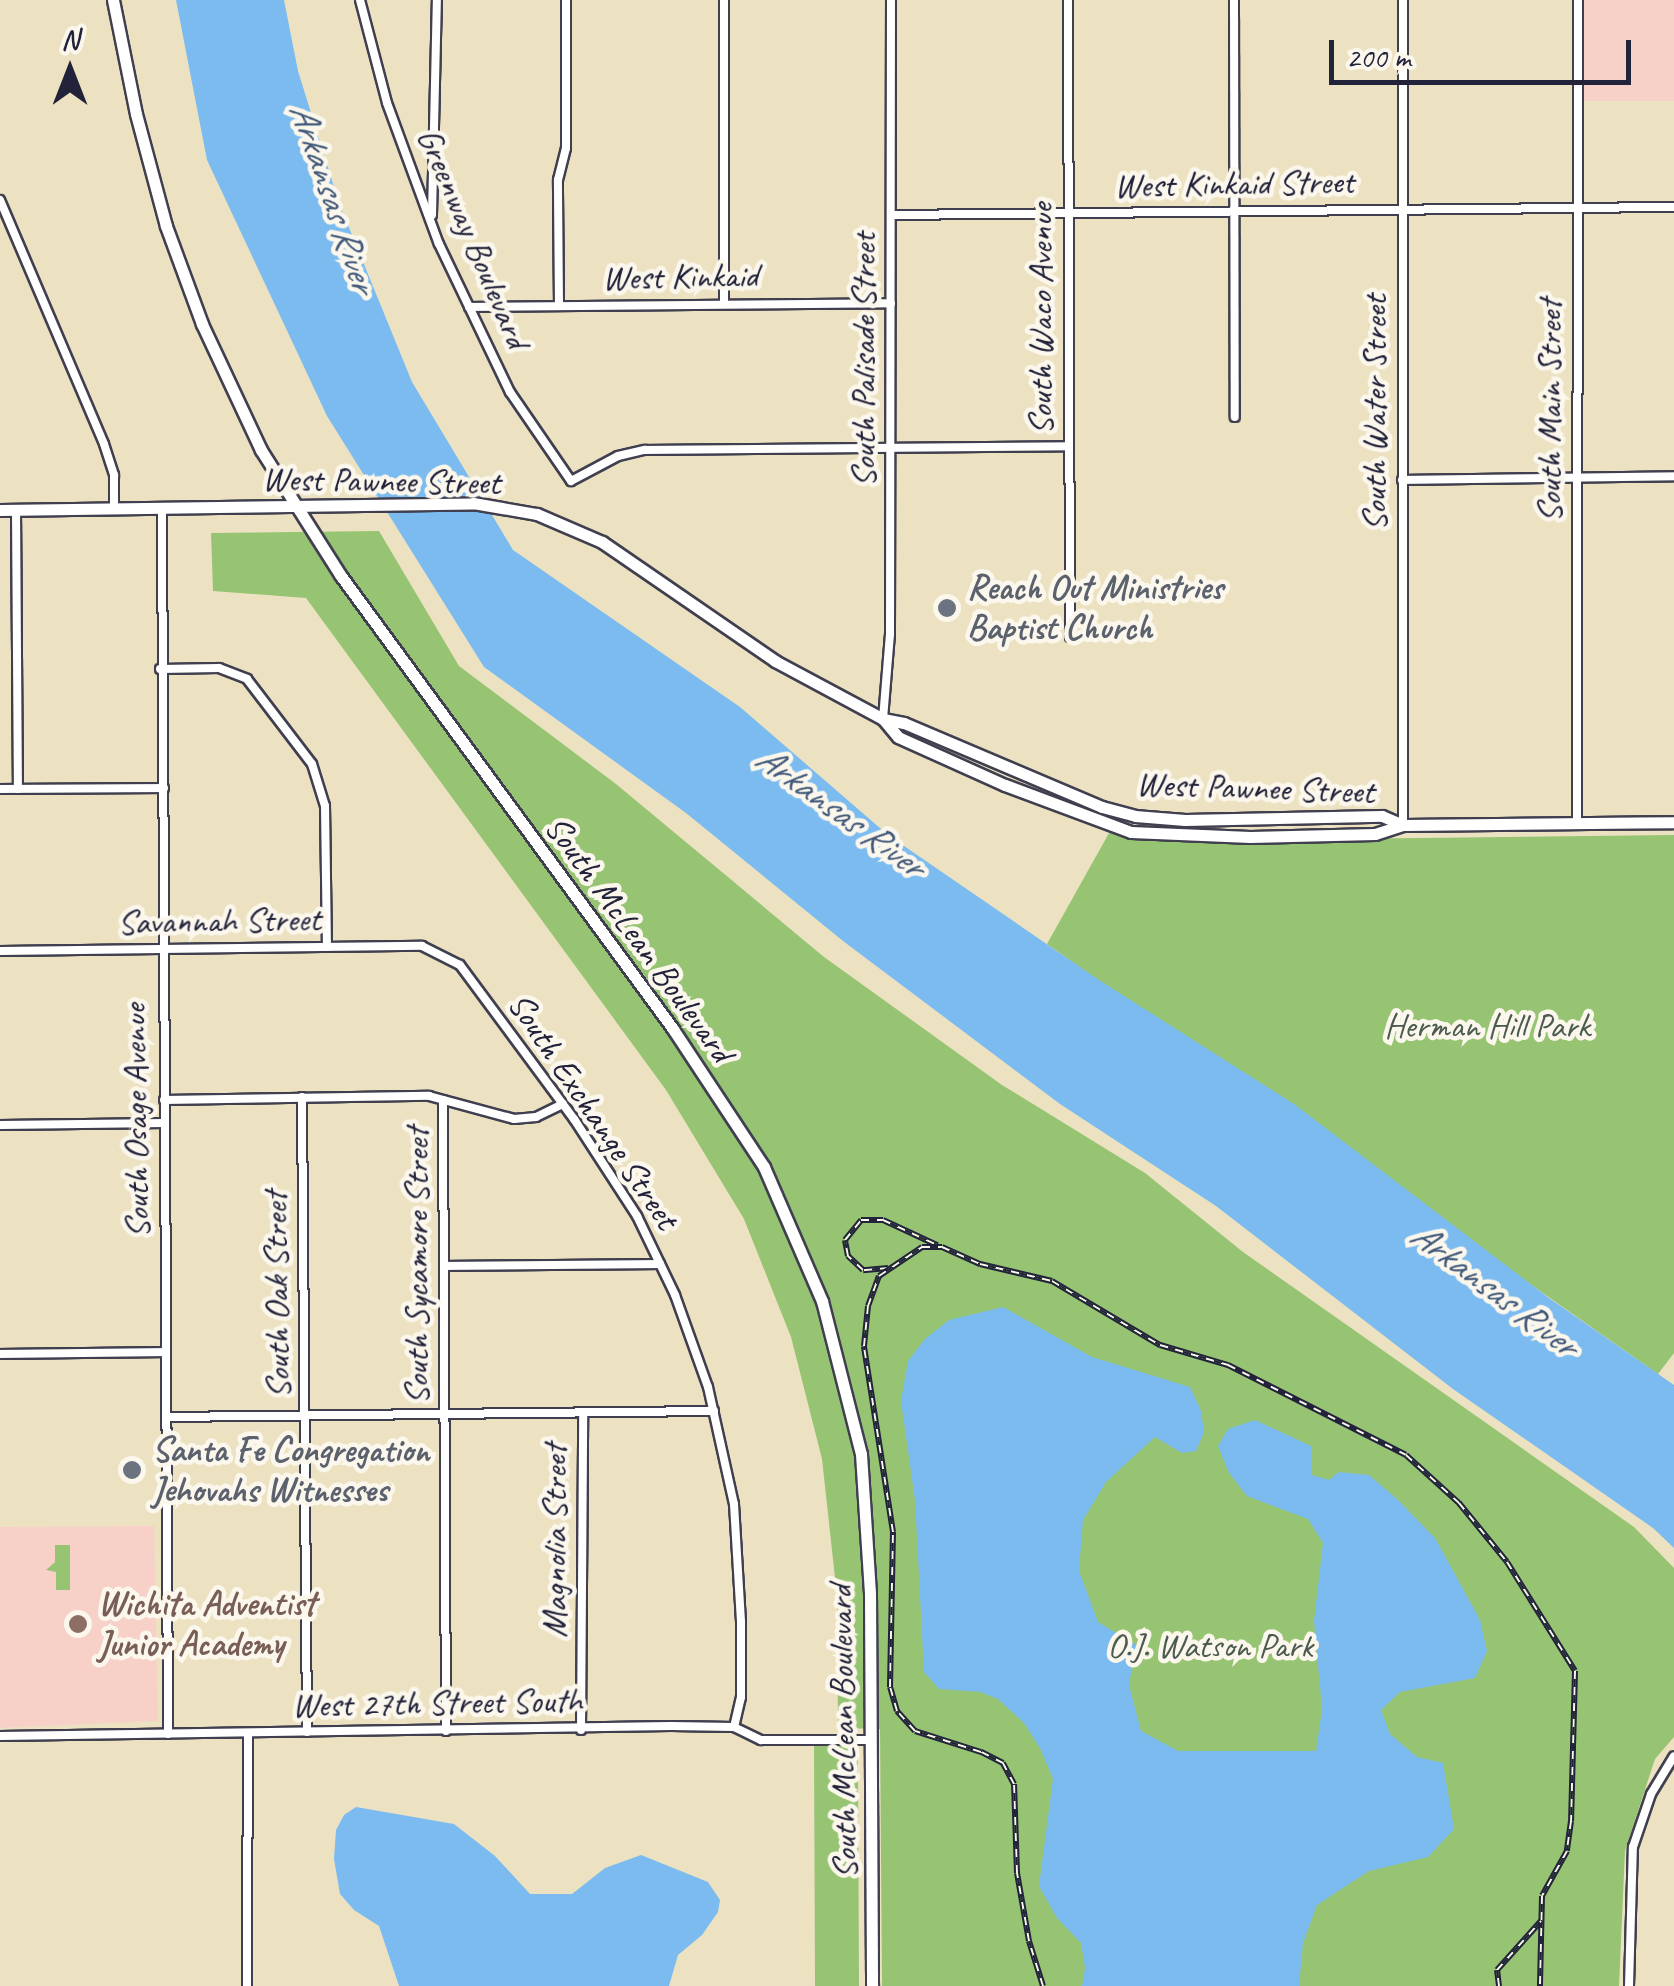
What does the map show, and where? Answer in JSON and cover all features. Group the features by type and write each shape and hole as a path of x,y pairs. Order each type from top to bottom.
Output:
{"main road":[{"name":"South McLean Boulevard","path":"113,0 136,114 166,226 202,324 261,450 341,576 673,1029 764,1166 822,1300 861,1454 870,1593 872,1986"},
{"name":"West Pawnee Street","path":"0,510 473,503 537,514 602,542 759,650 883,720 898,736 1005,785 1131,832 1357,834 1403,825 1674,822"}],"street":[{"name":"Greenway Boulevard","path":"360,0 387,103 431,223 510,392 572,481 618,456 645,450 891,447"},
{"path":"431,223 436,0"},
{"path":"559,306 558,180 566,148 566,0"},
{"path":"724,0 724,304"},
{"name":"South Palisade Street","path":"883,720 890,634 890,0"},
{"name":"South Waco Avenue","path":"1068,0 1070,637"},
{"path":"1234,0 1235,417"},
{"name":"South Water Street","path":"1403,0 1403,825"},
{"name":"South Main Street","path":"1577,823 1578,0"},
{"path":"0,200 104,444 114,476 114,508"},
{"name":"West Kinkaid Street","path":"891,215 1674,207"},
{"name":"West Kinkaid","path":"469,307 891,303"},
{"path":"891,447 1068,446"},
{"path":"1402,480 1674,476"},
{"name":"South Osage Avenue","path":"162,507 168,1734"},
{"path":"16,510 18,789"},
{"path":"160,668 219,668 246,679 312,764 324,806 326,947"},
{"path":"0,789 164,788"},
{"name":"Savannah Street","path":"0,951 422,946 438,950"},
{"name":"South Exchange Street","path":"438,950 460,965 563,1104 637,1216 675,1295 714,1411 734,1504 741,1660 740,1714 734,1728"},
{"name":"South Oak Street","path":"302,1098 307,1732"},
{"path":"164,1100 443,1100 514,1119 536,1117 563,1104"},
{"name":"South Sycamore Street","path":"443,1100 446,1731"},
{"path":"0,1125 164,1123"},
{"path":"444,1266 660,1264"},
{"path":"0,1354 166,1352"},
{"path":"166,1417 714,1411"},
{"name":"Magnolia Street","path":"581,1730 583,1412"},
{"name":"West 27th Street South","path":"0,1736 734,1728 762,1740 871,1740"},
{"path":"248,1733 248,1986"},
{"path":"1629,1986 1633,1847 1651,1794 1674,1756"}],"shaded area":[{"path":"1583,0 1674,0 1674,101 1583,101"},
{"name":"Wichita Adventist Junior Academy","path":"154,1526 158,1721 0,1728 0,1527"}],"green space":[{"name":"O.J. Watson Park","path":"379,531 459,666 616,784 824,957 1002,1085 1145,1173 1243,1252 1634,1527 1674,1568 1674,1737 1655,1759 1625,1851 1619,1986 882,1986 880,1729 838,1728 837,1596 822,1459 791,1337 744,1219 666,1090 306,598 213,591 211,533"},
{"name":"Herman Hill Park","path":"1109,833 1150,841 1674,835 1674,1353 1658,1374 1047,944"},
{"path":"55,1545 70,1545 70,1590 56,1590 56,1572 46,1570 55,1562"},
{"path":"814,1745 839,1745 851,1749 858,1759 859,1986 815,1986"}],"water":[{"name":"Arkansas River","path":"176,0 284,0 298,71 339,203 412,382 513,550 740,707 888,835 1099,980 1294,1104 1549,1298 1674,1385 1674,1548 1653,1528 1453,1389 1216,1206 1060,1104 843,941 686,813 484,667 327,416 207,160"},
{"path":"1003,1307 1092,1357 1190,1387 1201,1411 1204,1432 1196,1451 1182,1453 1155,1437 1106,1482 1083,1520 1079,1571 1098,1622 1136,1645 1129,1685 1141,1731 1178,1751 1316,1751 1322,1709 1314,1621 1323,1543 1308,1519 1247,1496 1229,1473 1218,1446 1228,1429 1255,1420 1311,1446 1312,1475 1329,1480 1339,1472 1369,1475 1397,1499 1435,1538 1480,1620 1487,1651 1475,1678 1400,1692 1381,1710 1390,1734 1417,1757 1443,1763 1454,1829 1428,1857 1369,1871 1317,1905 1303,1943 1299,1986 1082,1986 1085,1968 1081,1943 1057,1918 1039,1886 1053,1779 1041,1750 1024,1723 998,1699 980,1692 939,1689 924,1672 915,1500 901,1401 908,1361 925,1339 949,1320"},
{"path":"356,1807 454,1824 495,1856 530,1894 572,1894 605,1868 641,1855 708,1882 720,1900 718,1912 702,1935 678,1955 669,1986 399,1986 379,1926 354,1910 340,1894 334,1859 336,1830 344,1815"}],"railway":[{"path":"888,1268 863,1270 848,1256 845,1240 861,1220 883,1220 937,1245"},
{"path":"1043,1986 1029,1941 1017,1873 1014,1784 1003,1763 915,1731 897,1711 890,1687 893,1532 864,1346 868,1306 879,1276 922,1247 942,1247 980,1264 1052,1281 1160,1345 1228,1365 1406,1455 1459,1503 1507,1562 1575,1671 1571,1821 1567,1851 1542,1896 1540,1986"},
{"path":"1499,1986 1497,1970 1541,1921"}],"place":[{"name":"Reach Out Ministries Baptist Church","path":"947,608"},
{"name":"Santa Fe Congregation Jehovahs Witnesses","path":"132,1470"},
{"name":"Wichita Adventist Junior Academy","path":"78,1624"}]}
